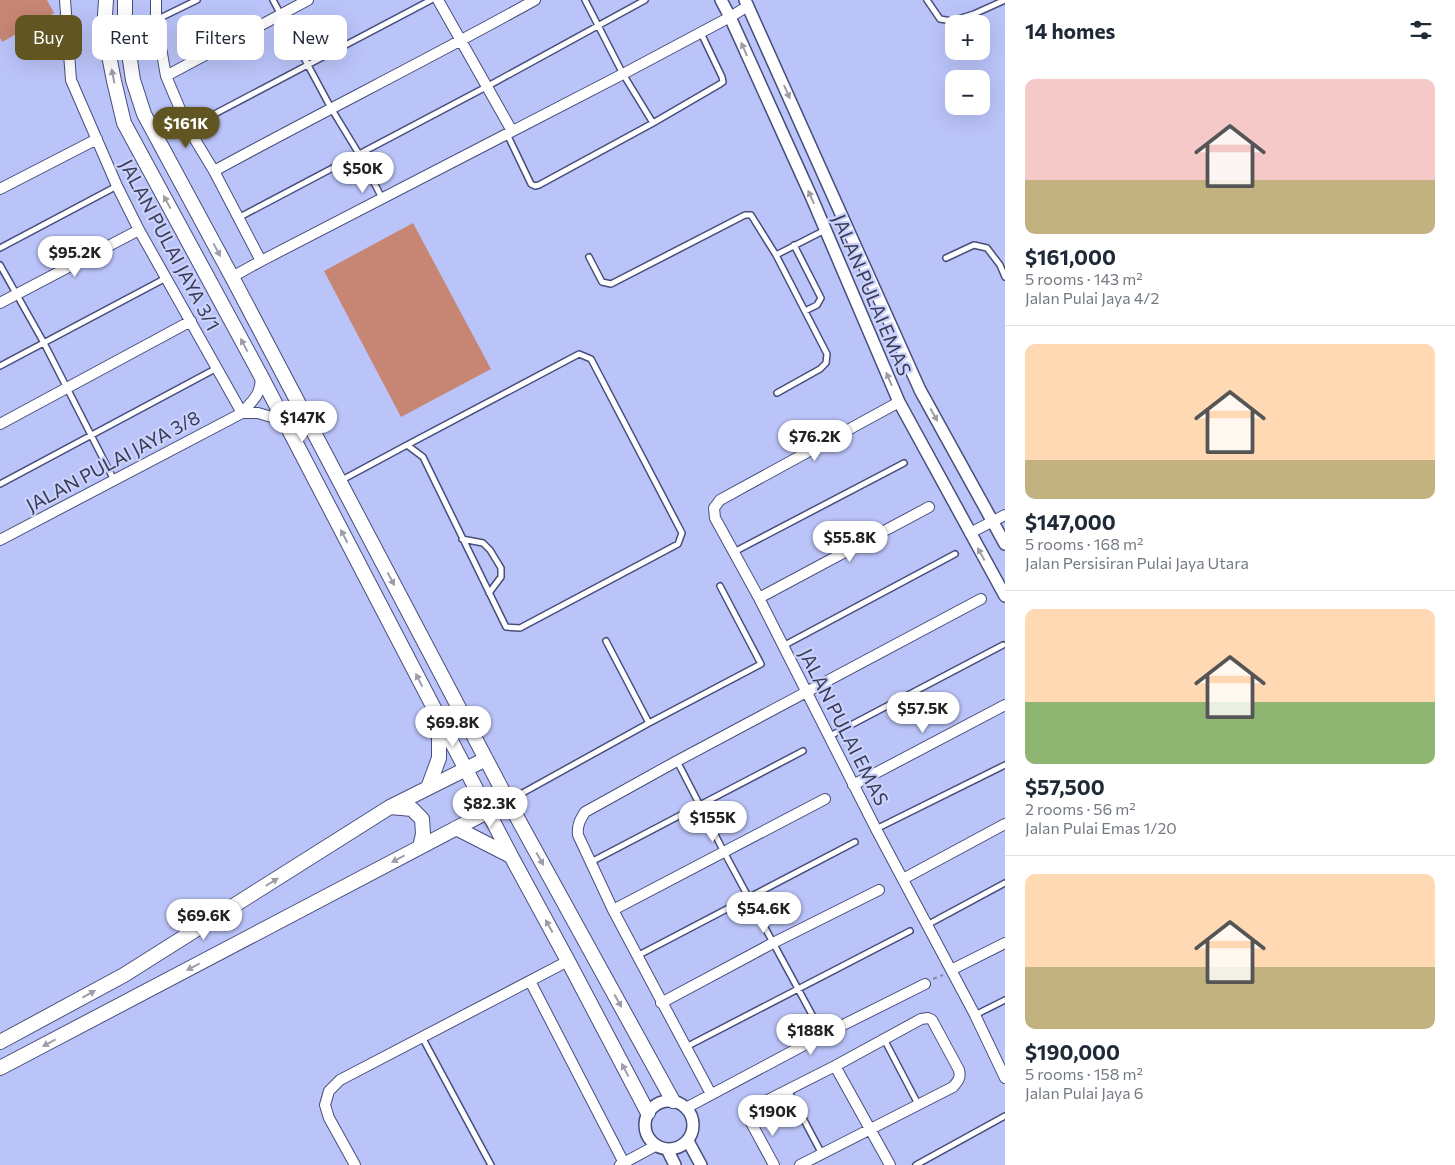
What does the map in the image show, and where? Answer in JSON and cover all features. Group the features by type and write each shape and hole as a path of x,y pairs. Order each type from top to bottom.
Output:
{"main road":[{"path":"106,0 104,30 124,123 285,421 511,856 648,1113"},
{"path":"125,0 125,27 133,80 144,114 508,801 673,1101"},
{"path":"428,788 439,758 439,738 432,705"},
{"path":"0,1042 124,975 390,807 486,759"},
{"path":"0,1068 508,801"},
{"path":"390,807 412,809 422,819 423,834 420,847"},
{"path":"456,828 511,856"}],"street":[{"name":"JALAN PULAI JAYA 3/1","path":"65,0 71,80 117,186 139,230 242,413"},
{"path":"156,0 156,15"},
{"path":"166,76 308,0"},
{"path":"438,0 488,86 510,133"},
{"path":"214,171 462,41 535,0"},
{"name":"JALAN PULAI EMAS","path":"721,0 825,229 899,402 1005,596"},
{"path":"232,278 261,261 701,33 730,17 746,3"},
{"name":"JALAN PULAI EMAS","path":"746,3 920,390 1005,544"},
{"path":"163,60 166,76 188,128 214,171 261,261"},
{"path":"0,189 97,139"},
{"path":"0,303 139,230"},
{"path":"0,424 191,321"},
{"path":"242,413 258,396 261,388 261,376"},
{"name":"JALAN PULAI EMAS","path":"899,402 720,500 714,508 715,518 759,598 926,925 1001,1061 1005,1078"},
{"path":"242,413 258,413 285,421"},
{"name":"JALAN PULAI JAYA 3/8","path":"0,540 242,413"},
{"path":"759,598 929,507"},
{"path":"970,533 1005,515"},
{"path":"711,1094 661,1003 614,910 578,835 577,827 579,821 585,812 677,761 980,599"},
{"path":"853,785 1005,705"},
{"path":"614,910 825,799"},
{"path":"903,879 1005,824"},
{"path":"661,1003 773,943 879,890"},
{"path":"951,970 1005,943"},
{"path":"355,1165 329,1118 325,1105 329,1091 340,1080 568,961"},
{"path":"530,981 622,1164 655,1146"},
{"path":"686,1108 924,984"},
{"path":"774,1165 748,1117 752,1108 835,1066 921,1019 928,1018 932,1020 959,1070 959,1081 954,1086 871,1130 800,1165"},
{"path":"835,1066 890,1165"},
{"path":"673,1101 690,1112 693,1130 688,1140 676,1148 667,1149 655,1146 646,1134 645,1123 648,1113 650,1109 659,1103 673,1101"},
{"path":"688,1140 701,1165"},
{"path":"667,1149 675,1165"}],"lane":[{"path":"166,15 197,0"},
{"path":"273,0 382,198"},
{"path":"188,128 431,0"},
{"path":"585,0 623,74 653,123"},
{"path":"238,218 488,86 645,0"},
{"path":"927,0 940,19 952,21 974,14 1005,0"},
{"path":"510,133 531,184 534,186 653,123 723,82 701,33"},
{"path":"0,248 117,186"},
{"path":"589,257 602,282 611,284 745,215 751,216 776,255 826,354 826,363 820,369 777,394"},
{"path":"776,255 825,229"},
{"path":"794,245 821,298 817,305 805,311"},
{"path":"946,258 974,245 987,248 1000,265 1005,278"},
{"path":"0,264 44,343 114,480"},
{"path":"0,366 167,278"},
{"path":"340,481 407,445 579,354 591,358 682,533 678,544 520,628 506,627 423,457 407,445"},
{"path":"0,484 217,368"},
{"path":"734,552 904,464"},
{"path":"462,538 483,544 490,550 500,568 501,577 489,593"},
{"path":"783,646 955,554"},
{"path":"508,801 761,664 720,586"},
{"path":"606,641 650,723"},
{"path":"829,736 1003,645"},
{"path":"591,862 803,751"},
{"path":"677,761 823,1035"},
{"path":"876,829 1005,765"},
{"path":"637,956 855,842"},
{"path":"926,925 1005,884"},
{"path":"686,1048 910,931"},
{"path":"975,1015 1005,1000"},
{"path":"422,1038 491,1165"},
{"path":"884,1039 918,1104"},
{"path":"788,1089 822,1154"},
{"path":"916,1165 1005,1116"}],"path":[{"path":"924,984 951,970"}],"shaded area":[{"path":"0,0 47,0 54,13 50,15 15,15 15,35 2,42 0,38"},
{"path":"413,223 491,369 401,417 324,271"}]}
